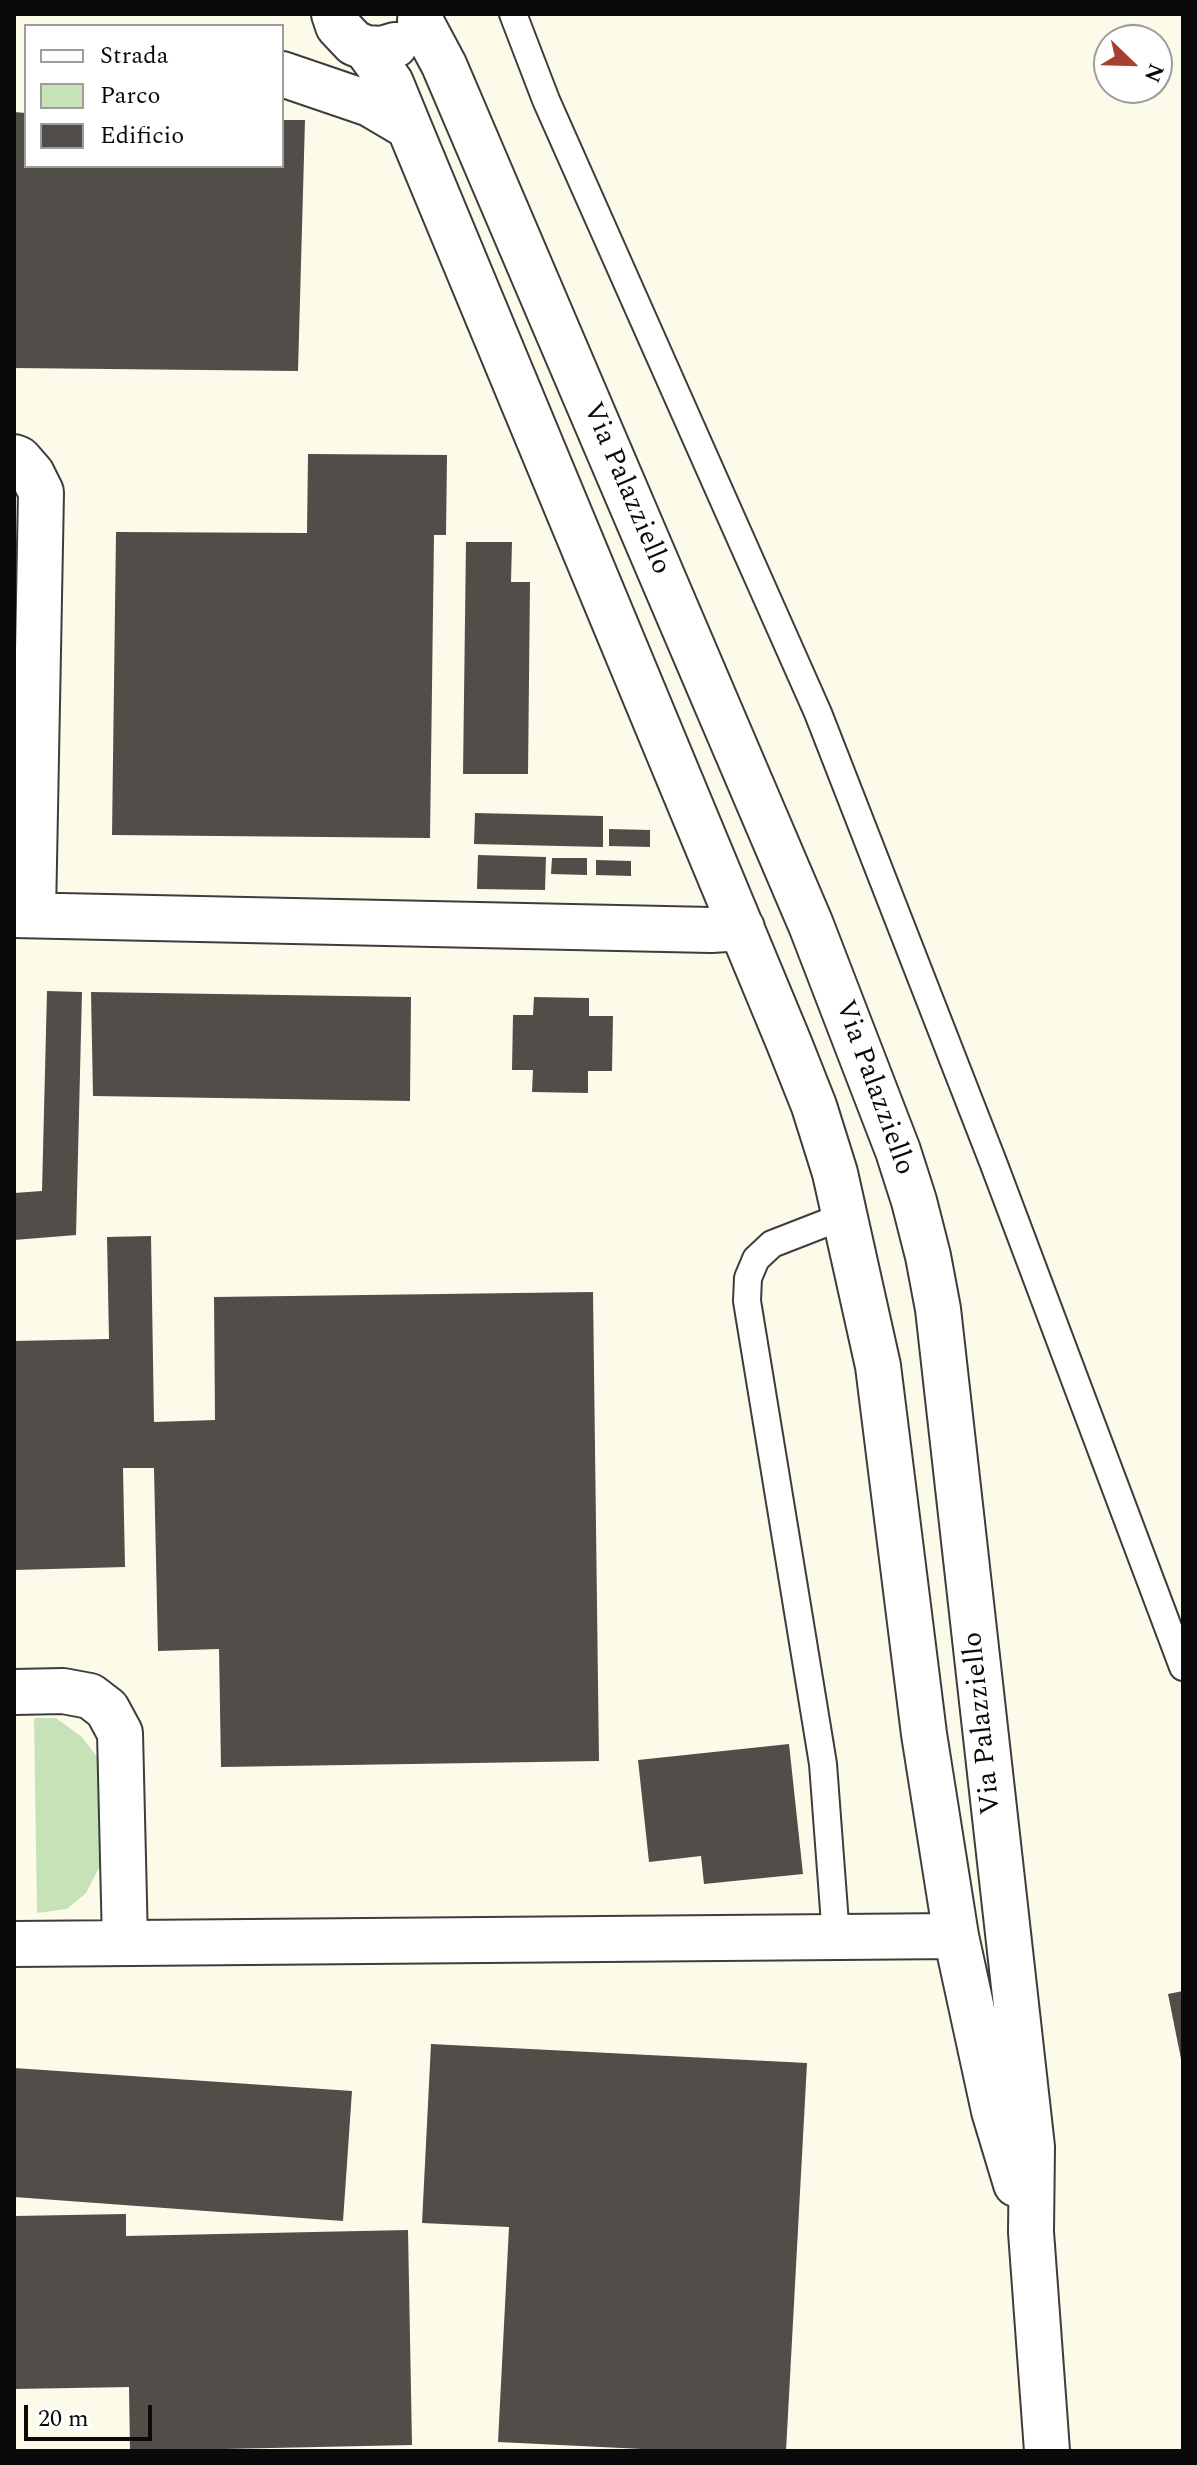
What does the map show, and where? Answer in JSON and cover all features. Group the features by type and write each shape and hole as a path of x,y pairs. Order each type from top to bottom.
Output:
{"street":[{"path":"343,28 382,49 398,44 411,34 420,17"},
{"name":"Via Palazziello","path":"420,17 444,65 811,925 898,1151 914,1201 938,1309 1032,2147 1031,2232 1047,2451"},
{"name":"Via Palazziello","path":"343,28 391,83 742,928 814,1106 835,1173 878,1366 924,1734 956,1936 994,2111 1031,2232"},
{"path":"284,75 370,104 409,127"},
{"path":"14,457 32,474 41,492 24,915 742,928"},
{"path":"14,1692 63,1691 90,1696 107,1709 120,1733 125,1943"},
{"path":"14,1944 956,1936"}],"lane":[{"path":"513,14 546,100 818,713 993,1162 1183,1667"},
{"path":"836,1937 823,1764 747,1301 748,1278 756,1259 772,1244 844,1216"}],"green space":[{"path":"34,1718 56,1718 82,1737 98,1758 100,1866 86,1893 67,1909 37,1913"}],"building":[{"path":"14,112 24,113 24,168 284,168 284,120 305,120 298,371 14,368"},
{"path":"308,454 447,455 446,535 434,535 430,838 112,835 116,532 307,533"},
{"path":"466,542 512,542 511,582 530,582 528,774 463,774"},
{"path":"475,813 603,816 603,847 474,844"},
{"path":"609,829 650,830 650,847 609,846"},
{"path":"478,855 546,857 545,890 477,889"},
{"path":"552,858 587,858 587,875 551,874"},
{"path":"596,860 631,861 631,876 596,875"},
{"path":"47,991 82,992 76,1235 14,1240 14,1193 42,1191"},
{"path":"91,992 411,997 410,1101 93,1096"},
{"path":"534,997 589,998 589,1016 613,1016 612,1071 588,1071 588,1093 532,1092 533,1070 512,1070 513,1015 533,1015"},
{"path":"151,1236 154,1422 215,1420 214,1297 593,1292 599,1761 221,1767 219,1649 158,1651 154,1468 123,1468 125,1567 14,1570 14,1341 109,1339 107,1237"},
{"path":"789,1744 803,1874 704,1884 701,1856 649,1862 638,1760"},
{"path":"1183,1991 1183,2064 1182,2064 1168,1994"},
{"path":"431,2044 807,2063 786,2451 683,2451 498,2442 509,2227 422,2223"},
{"path":"14,2068 352,2091 343,2221 14,2197"},
{"path":"126,2214 126,2236 408,2230 412,2445 130,2451 129,2387 14,2389 14,2216"}]}
